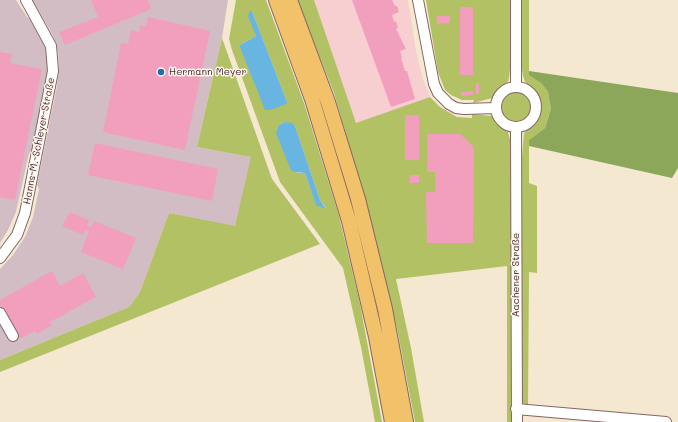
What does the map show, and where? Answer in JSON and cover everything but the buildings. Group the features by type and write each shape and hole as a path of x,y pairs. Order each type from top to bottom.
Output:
{"highway":[{"path":"276,0 312,99 349,221 376,337 392,422"},
{"path":"290,0 330,109 358,199 386,315 406,422"}],"street":[{"name":"Hanns-M.-Schleyer-Straße","path":"0,258 17,235 25,213 53,71 51,46 26,0"},
{"path":"418,0 434,84 438,93 449,104 456,108 496,108"},
{"path":"516,0 516,86"},
{"path":"516,86 530,91 537,104 534,118 530,123 516,128 504,124 497,114 496,108 497,101 504,91 516,86"},
{"name":"Aachener Straße","path":"516,128 516,422"},
{"path":"0,313 13,336"},
{"path":"516,408 666,422"}],"shaded area":[{"path":"0,0 16,0 27,17 31,19 45,46 47,76 32,150 29,153 16,212 0,243"},
{"path":"33,0 228,0 222,38 197,147 252,157 235,227 169,213 140,292 129,307 0,360 0,269 13,255 25,237 33,217 39,189 37,185 57,86 59,69 58,52 53,36"},
{"path":"314,0 408,0 416,51 423,79 430,97 356,124"}],"green space":[{"path":"236,0 266,0 304,103 339,216 360,304 382,422 375,422 361,347 343,268 280,182 229,39","holes":["250,11 252,11 287,102 240,45 256,36","285,122 295,126 320,200 326,208 316,204 305,173 297,173 279,125"]},
{"path":"297,0 314,0 356,123 430,97 440,107 457,117 472,118 472,114 492,116 508,132 511,143 513,422 507,422 507,266 396,279 411,348 424,422 415,422 397,328 363,192 334,93"},
{"path":"426,0 511,0 511,60 509,78 507,85 492,98 473,103 474,100 462,100 451,95 445,90 438,72"},
{"path":"520,0 529,0 529,74 541,83 548,92 551,109 545,128 529,140 529,183 537,186 537,273 529,272 528,406 522,403 521,168 524,133 537,120 541,110 539,98 525,82 523,76 520,55"},
{"path":"222,38 272,179 320,244 0,372 0,360 129,307 140,292 169,213 235,226 251,157 197,147"},
{"path":"529,71 678,93 678,168 672,178 529,146 529,140 545,128 551,109 548,92 541,83 529,75"},
{"path":"520,89 529,94 533,100 533,114 529,120 520,125 512,125 503,120 499,114 498,103 503,94 509,90"}],"water":[{"path":"250,11 252,11 287,102 286,104 270,110 265,110 240,47 240,45 256,36 248,16"},
{"path":"285,122 292,123 295,126 320,200 326,209 316,205 305,173 293,172 290,168 276,133 279,125"}],"place":[{"name":"Hermann Meyer","path":"161,72"}]}
